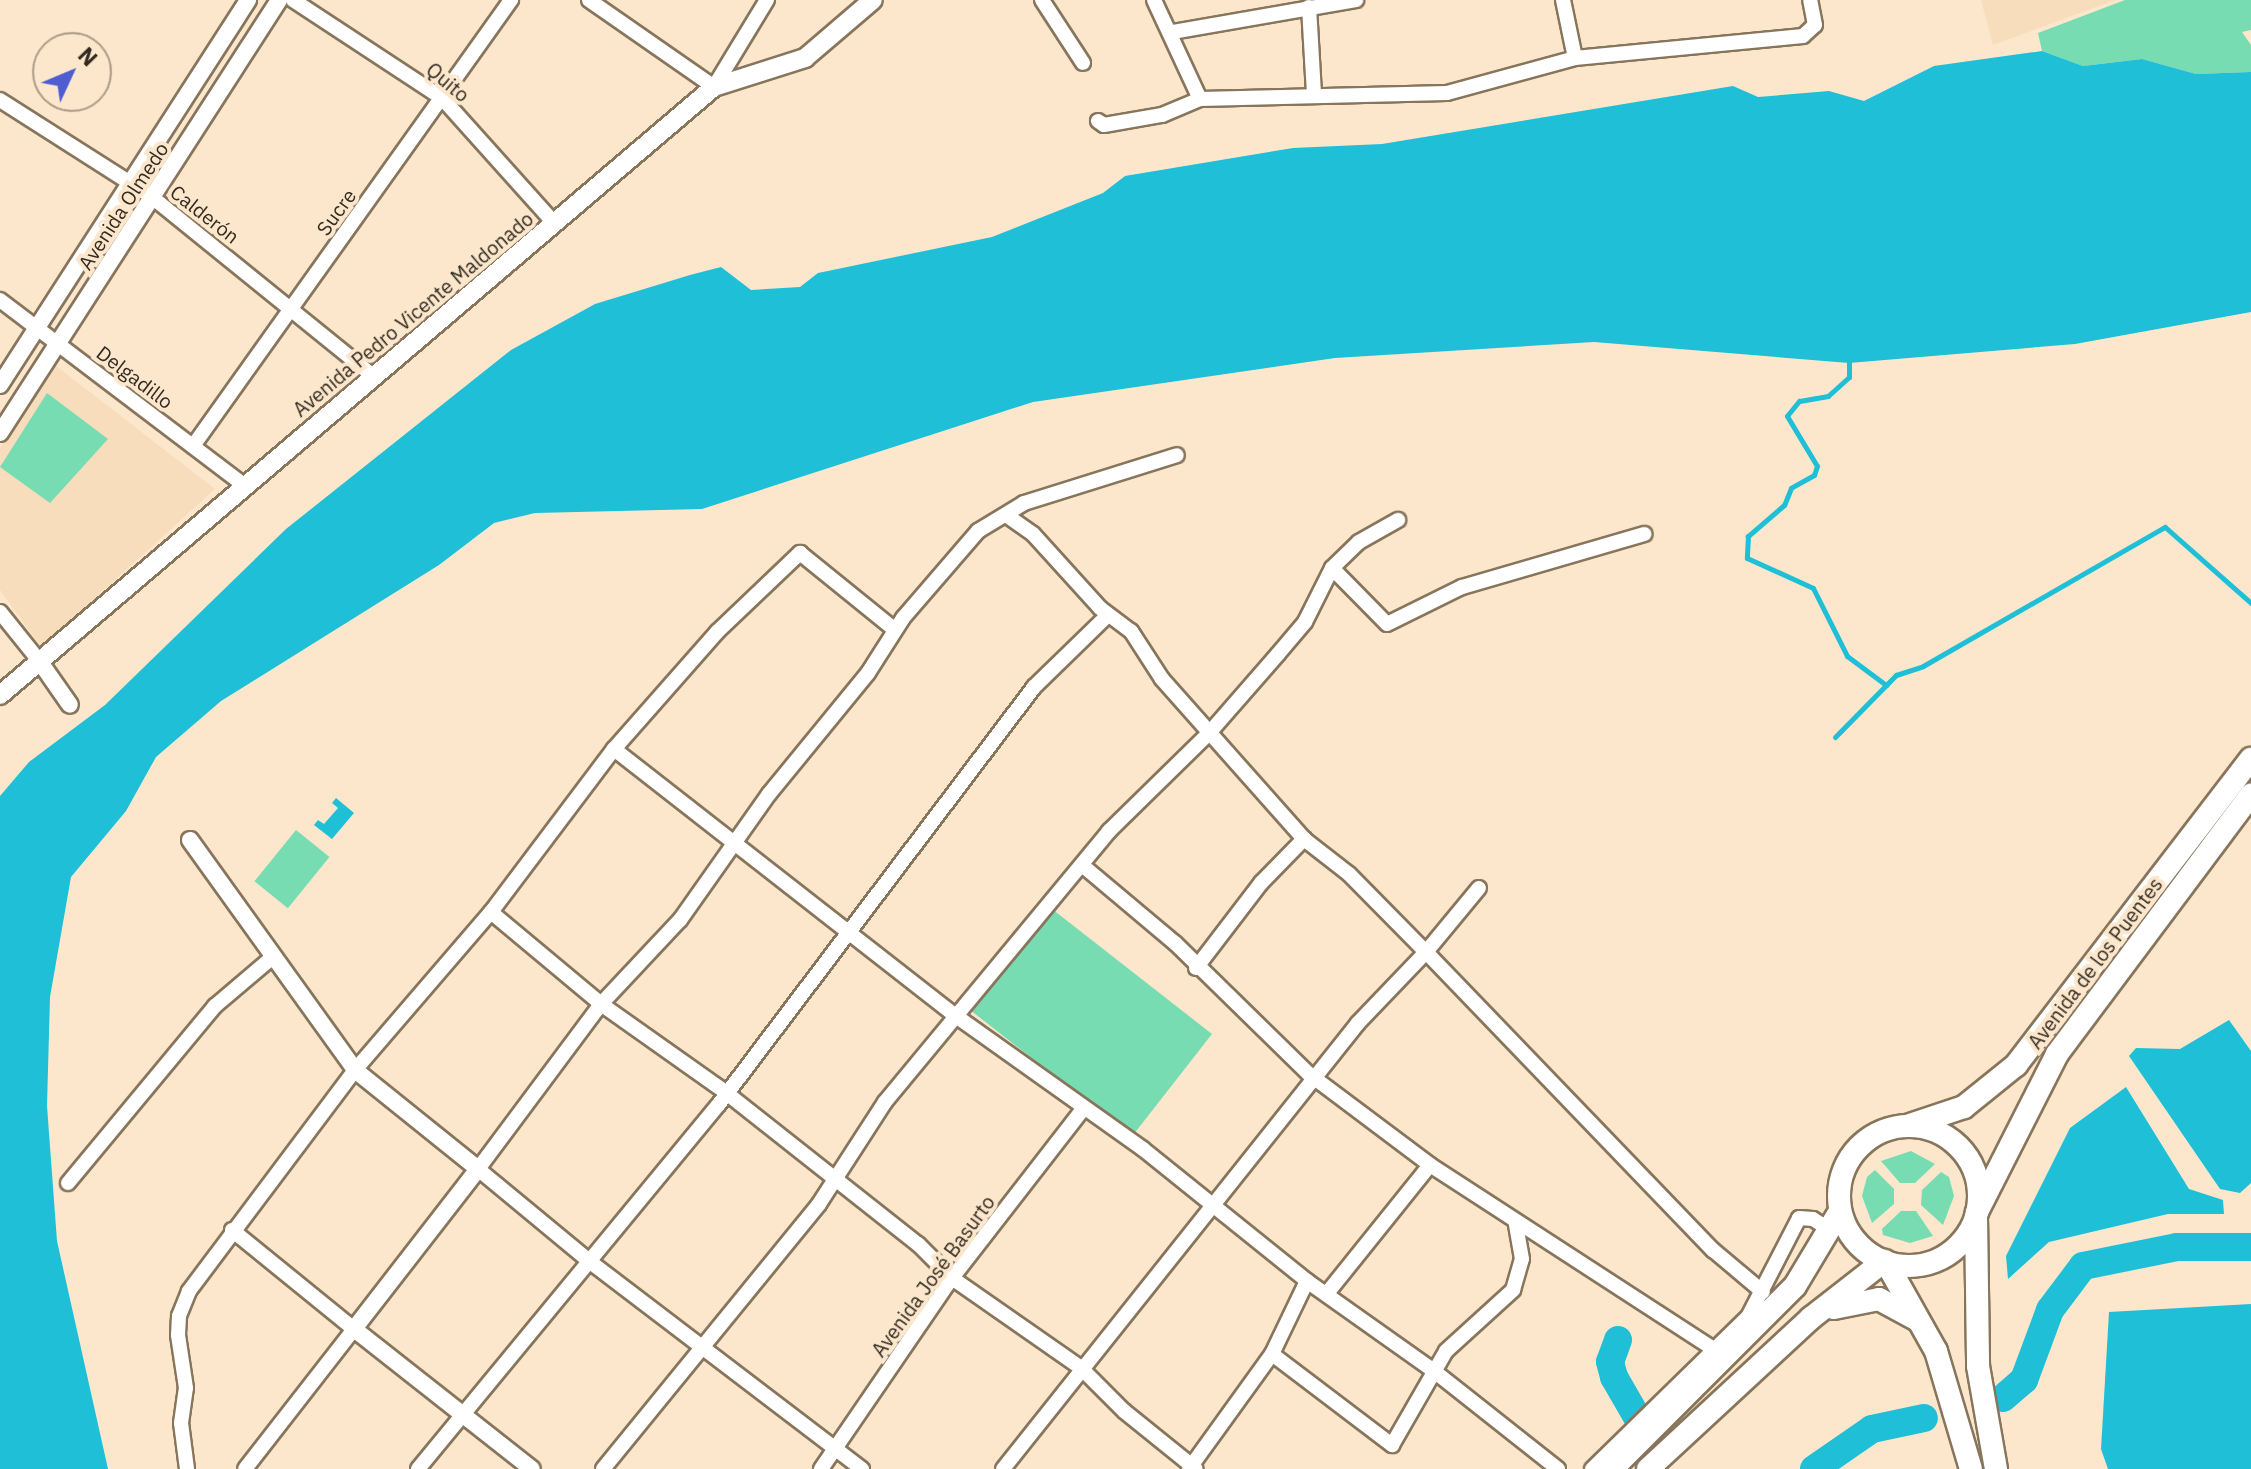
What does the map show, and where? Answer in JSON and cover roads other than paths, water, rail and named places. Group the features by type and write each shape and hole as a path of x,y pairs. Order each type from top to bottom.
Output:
{"main road":[{"name":"Avenida Pedro Vicente Maldonado","path":"0,695 714,87 805,58 873,0"},
{"name":"Avenida de los Puentes","path":"1907,1126 1964,1107 2016,1065 2251,759"},
{"name":"Avenida de los Puentes","path":"1977,1222 2057,1054 2251,795"},
{"path":"1612,1469 1795,1286 1835,1221 1842,1175 1853,1153 1883,1130 1907,1126 1941,1134 1966,1156 1978,1189 1978,1366 1996,1469"},
{"path":"1835,1221 1857,1244 1885,1262 1916,1266 1945,1256 1961,1243 1977,1222"},
{"path":"1648,1469 1811,1318 1885,1262"},
{"path":"1885,1262 1930,1335 1971,1469"},
{"path":"1811,1318 1853,1301 1879,1299 1903,1308 1930,1335"}],"street":[{"name":"Avenida Olmedo","path":"0,385 248,0"},
{"name":"Avenida Olmedo","path":"0,433 279,0"},
{"name":"Quito","path":"293,0 442,98 554,223"},
{"name":"Sucre","path":"193,446 511,0"},
{"path":"589,0 714,87 767,0"},
{"path":"1042,0 1083,63"},
{"path":"1154,0 1173,32 1200,99"},
{"path":"1173,32 1260,6 1309,7 1356,0"},
{"path":"1563,0 1575,58"},
{"path":"1098,121 1104,125 1145,118 1200,99 1314,93 1447,93 1575,58 1803,36 1815,25 1810,0"},
{"path":"1309,7 1314,93"},
{"name":"Calderón","path":"0,100 152,197 293,307 373,376"},
{"name":"Delgadillo","path":"0,300 245,486"},
{"path":"245,1469 478,1169 601,1004 680,920 736,839 868,673 895,630 978,531 1024,503 1177,455"},
{"path":"1006,515 1033,534 1108,615 1131,631 1162,679 1304,839 1349,874 1713,1250 1763,1292"},
{"path":"603,1469 835,1181 885,1102 1082,865 1210,732 1305,622 1332,568 1359,542 1398,520"},
{"path":"1332,568 1387,624 1462,587 1644,534"},
{"path":"187,1469 179,1316 189,1291 355,1070 491,912 614,749 717,632 800,553 895,630"},
{"path":"0,612 70,705"},
{"path":"418,1469 724,1091 1034,687 1108,615"},
{"path":"614,749 736,839 956,1016 1212,1205 1307,1281 1328,1292 1434,1371 1558,1469"},
{"path":"1196,968 1261,883 1304,839"},
{"path":"190,840 355,1070 588,1260 862,1469"},
{"path":"1082,865 1175,943 1196,968 1317,1080 1430,1165 1516,1224 1715,1350"},
{"path":"1003,1469 1212,1205 1317,1080 1358,1023 1426,952 1479,888"},
{"path":"491,912 601,1004 724,1091 952,1278 1081,1368 1192,1468 1272,1354 1307,1281"},
{"path":"68,1183 215,1006 274,956"},
{"name":"Avenida José Basurto","path":"821,1469 952,1278 1083,1109"},
{"path":"1328,1292 1430,1165"},
{"path":"1592,1469 1715,1350 1763,1292 1799,1218 1835,1221"},
{"path":"1272,1354 1387,1446 1395,1441 1446,1351 1513,1290 1522,1259 1516,1224"},
{"path":"232,1230 532,1469"}],"water":[{"path":"2042,51 2083,66 2142,59 2196,74 2251,72 2251,312 2075,344 1849,363 1594,342 1335,358 1033,402 702,509 535,513 494,523 439,565 221,701 156,757 126,811 71,877 50,997 47,1106 57,1241 108,1469 0,1469 0,796 29,762 105,705 286,529 511,350 595,304 690,275 721,267 751,290 800,287 818,273 992,237 1103,193 1125,176 1293,148 1382,144 1733,86 1758,97 1829,91 1864,101 1934,66"},
{"path":"336,798 354,813 332,839 314,825 318,820 324,824 338,808 332,803"},
{"path":"2229,1020 2251,1051 2251,1183 2240,1193 2220,1189 2129,1056 2136,1048 2180,1049"},
{"path":"2126,1087 2189,1189 2223,1200 2224,1214 2168,1214 2049,1242 2008,1279 2006,1256 2070,1128"},
{"path":"2251,1304 2251,1469 2108,1469 2101,1449 2109,1312"}],"waterway":[{"path":"1849,363 1849,377 1828,396 1799,401 1787,416 1817,466 1814,475 1791,488 1784,505 1748,536 1747,558 1813,588 1847,656 1886,685"},
{"path":"1835,737 1896,675 1923,666 2165,527 2251,603"},
{"path":"2003,1398 2024,1380 2050,1310 2083,1266 2177,1247 2251,1247"},
{"path":"1618,1340 1610,1362 1614,1377 1637,1417"},
{"path":"1814,1469 1872,1429 1924,1418"}]}
